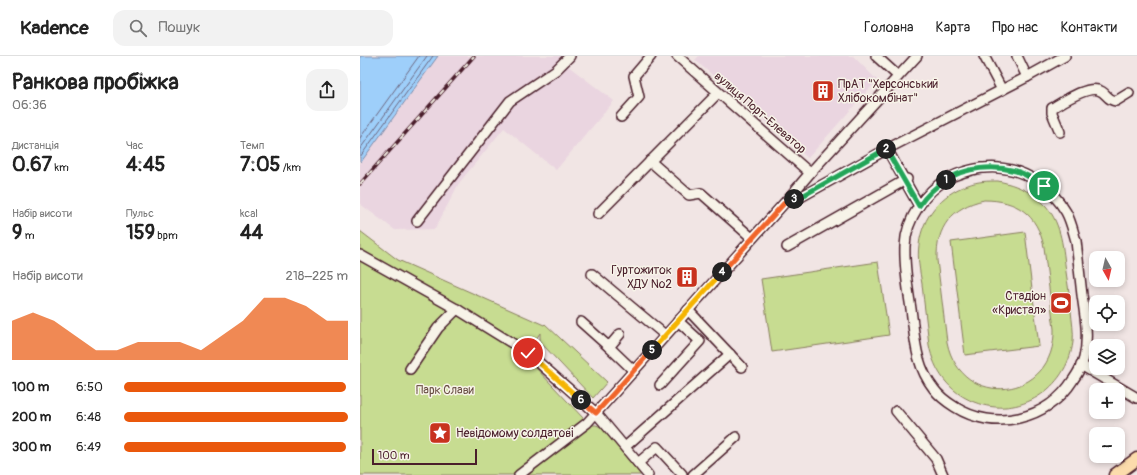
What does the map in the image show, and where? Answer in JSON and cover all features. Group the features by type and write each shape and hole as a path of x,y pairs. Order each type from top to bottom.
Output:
{"main road":[{"path":"1115,475 1137,459"}],"street":[{"path":"417,221 510,101 556,70 570,56"},
{"path":"621,117 639,97 634,76 651,56"},
{"name":"вулиця Порт-Елеватор","path":"677,56 810,173"},
{"path":"876,56 898,76"},
{"path":"519,475 587,423 810,173 917,56"},
{"path":"984,56 1002,90"},
{"path":"1017,56 1028,77"},
{"path":"787,200 797,199 886,149 1028,77 1065,56"},
{"path":"1060,132 1052,114 1052,108 1083,91 1092,89 1103,92 1110,100 1116,101 1129,93"},
{"path":"598,214 718,93"},
{"path":"886,149 906,180 919,206"},
{"path":"650,161 689,195 701,193 752,238"},
{"path":"980,168 1000,168 1016,171 1031,177 1044,186 1056,198 1066,212 1073,228 1076,241 1087,342 1081,365 1069,388 1058,399 1046,408 1029,416 1011,420 993,420 977,417 961,411 948,403 935,390 924,375 918,359 905,262 905,245 908,228 915,212 934,188 949,178 965,171 980,168"},
{"path":"787,247 906,180"},
{"path":"360,255 457,309 528,353 596,413 648,475"},
{"path":"592,274 665,335"},
{"path":"410,369 438,328 457,309"},
{"path":"688,310 742,367"},
{"path":"660,385 700,341 678,321"},
{"path":"581,322 634,371"},
{"path":"609,347 620,334"},
{"path":"625,448 730,354"},
{"path":"1081,365 1137,398"},
{"path":"896,411 936,459 943,475"},
{"path":"693,475 736,437"},
{"path":"638,463 657,447 682,474"}],"shaded area":[{"path":"438,56 561,56 559,59 614,101 556,170 504,128 459,183 435,229 395,230 360,204 360,161 362,161"},
{"path":"699,56 853,56 877,80 808,158 695,60"}],"green space":[{"name":"Стадіон «Кристал»","path":"998,181 1030,193 1041,201 1051,213 1059,229 1063,246 1073,330 1073,342 1069,359 1061,374 1051,386 1038,396 1024,403 1008,407 991,407 965,398 957,393 944,380 939,372 931,355 929,345 918,250 924,225 934,208 949,194 968,185 979,182","holes":["984,200 996,201 1016,206 1024,211 1031,218 1041,236 1044,247 1054,329 1051,353 1040,371 1025,383 1006,388 988,387 970,379 956,364 947,342 937,260 939,238 948,220 955,213 973,203"]},
{"name":"Парк Слави","path":"360,231 398,260 544,325 545,324 607,382 593,398 543,345 540,341 540,333 533,344 521,352 584,419 583,421 591,425 601,427 641,475 360,475"},
{"path":"1025,232 1039,346 965,355 951,242"},
{"path":"878,262 889,335 772,352 761,279"}],"water":[{"path":"360,56 438,56 361,162 360,161"}],"railway":[{"path":"360,184 474,56"}],"place":[{"name":"ПрАТ \"Херсонський Хлібокомбінат\"","path":"823,91"},
{"name":"Гуртожиток ХДУ №2","path":"687,277"},
{"name":"Стадіон «Кристал»","path":"1061,303"},
{"name":"Невідомому солдатові","path":"440,433"}],"route":[{"path":"528,353 596,413 787,200 797,199 886,149 919,206 934,188 949,178 965,171 980,168 1000,168 1016,171 1031,177 1044,186"}]}
